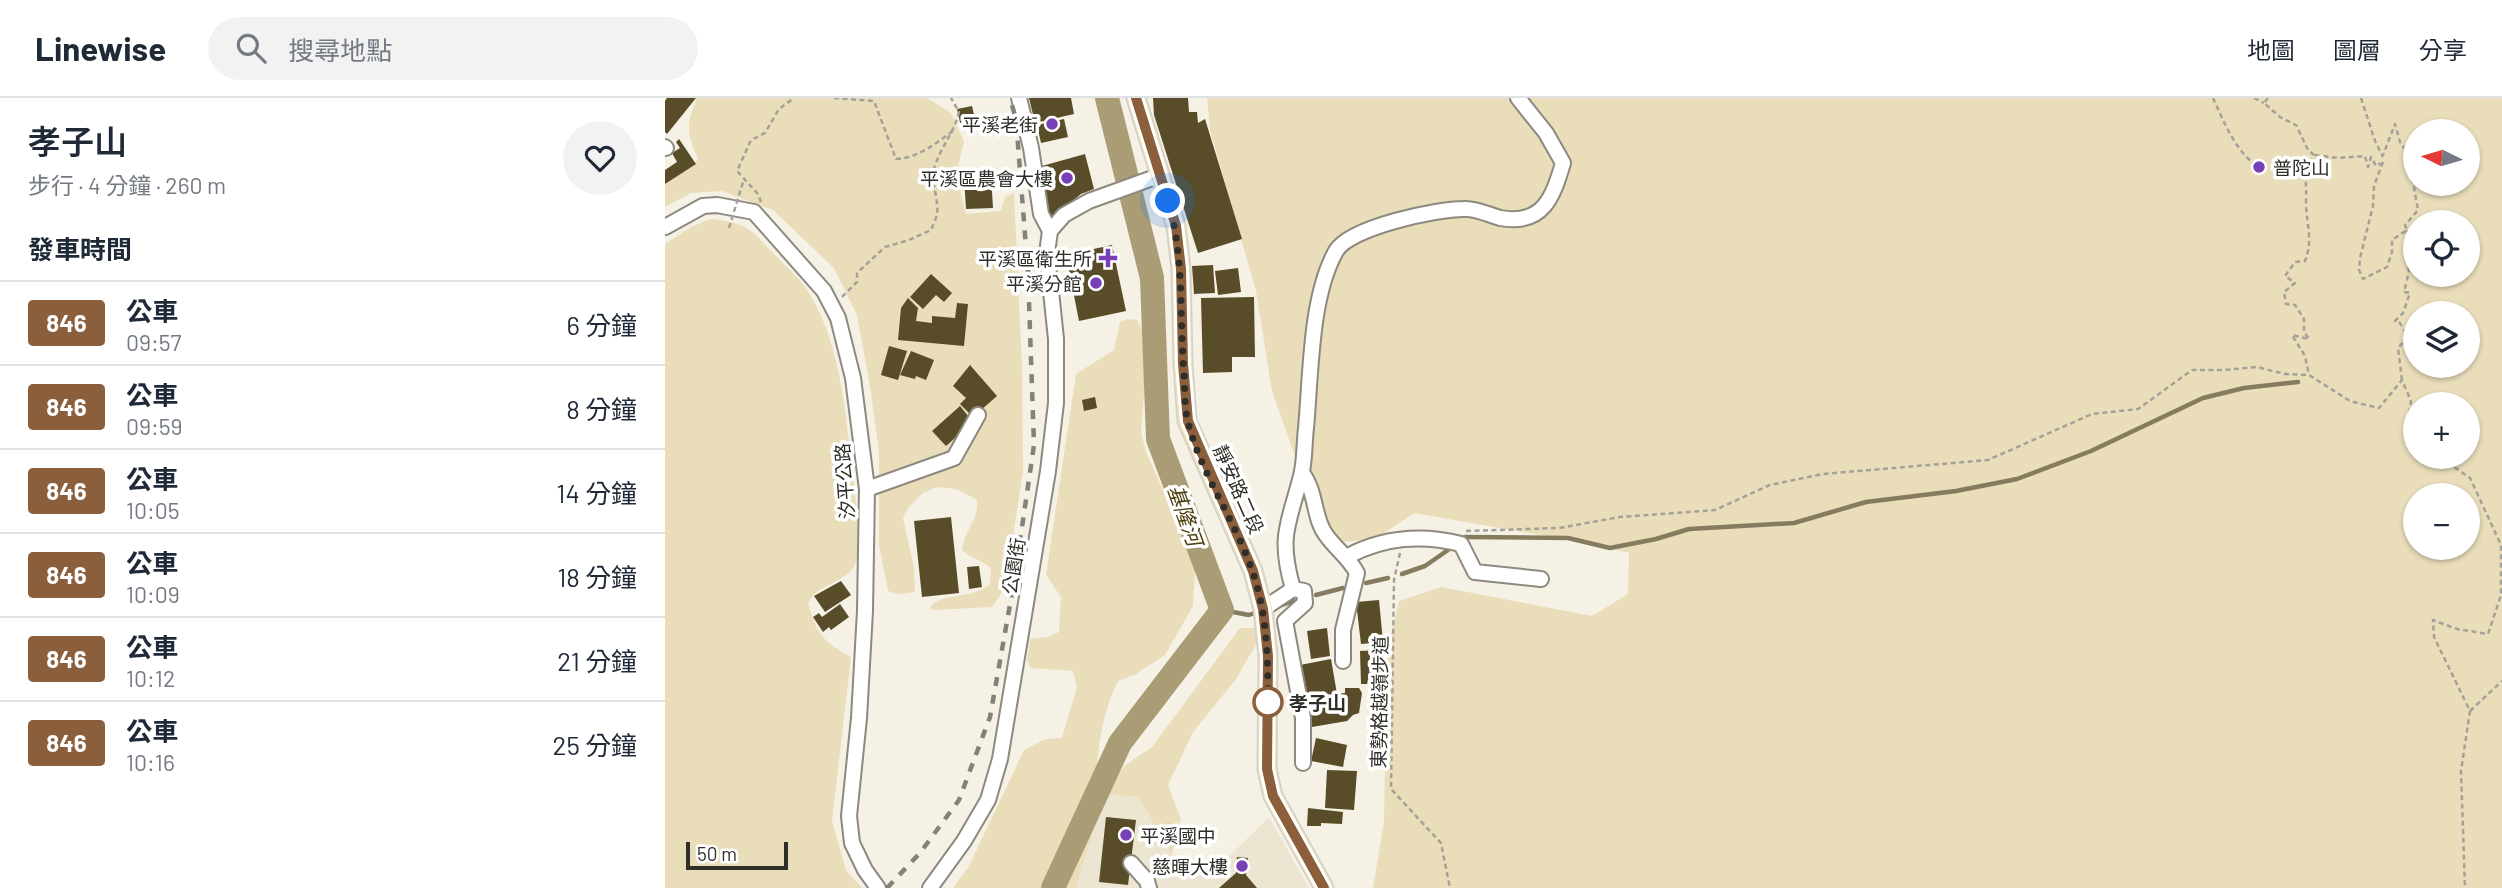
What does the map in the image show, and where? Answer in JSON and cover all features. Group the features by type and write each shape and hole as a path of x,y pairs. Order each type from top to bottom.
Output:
{"main road":[{"name":"靜安路二段","path":"1136,98 1176,226 1181,269 1183,364 1188,421 1253,571 1263,614 1268,656 1267,769 1270,783 1285,821 1324,888"}],"street":[{"name":"公園街","path":"930,888 964,841 988,800 1000,758 1048,471 1056,404 1056,339 1047,253 1050,231 1041,214 1031,148 1019,98"},
{"path":"1293,589 1285,558 1286,524 1302,473 1322,281 1337,248 1361,233 1398,219 1466,208 1503,219 1531,217 1553,197 1563,163 1546,133 1518,98"},
{"path":"1050,231 1064,215 1089,201 1161,175"},
{"path":"665,227 703,206 717,205 754,212"},
{"name":"汐平公路","path":"754,212 824,291 838,318 853,378 867,489 865,624 849,816 852,843 865,870 878,888"},
{"path":"867,489 954,458 978,415"},
{"path":"1302,473 1311,485 1324,533 1348,556 1357,573 1343,630 1343,661"},
{"path":"1348,556 1370,544 1433,537 1461,544 1475,572 1541,579"},
{"path":"1263,614 1293,589"},
{"path":"1293,589 1304,592 1305,604 1285,621 1303,718 1303,763"},
{"path":"1131,863 1147,881 1149,888"}],"path":[{"path":"754,212 761,202 737,171 751,140 765,133 779,109 794,98"},
{"path":"834,98 874,101 896,159 908,158 931,147 955,129"},
{"path":"824,291 839,299 857,282 857,273 885,247 931,230 937,212 933,186 934,169 955,129 959,112 951,98"},
{"path":"2213,98 2233,139 2249,161 2259,167"},
{"path":"2255,98 2280,117 2296,125 2308,150 2314,155 2338,158 2365,156 2368,167 2370,157 2376,166 2383,161 2395,124 2400,142 2408,154 2418,210"},
{"path":"2264,103 2268,98"},
{"path":"2361,98 2375,141 2383,155"},
{"path":"2309,375 2305,356 2292,335 2309,340 2304,332 2304,318 2295,305 2286,304 2284,292 2295,283 2285,276 2295,262 2305,261 2309,250 2306,205 2308,189 2304,172 2314,155"},
{"path":"2383,162 2374,186 2374,206 2360,258 2358,270 2363,279 2387,267 2392,253 2392,240 2403,232"},
{"path":"729,229 744,179"},
{"path":"2406,287 2405,292 2410,293 2403,313 2395,321 2400,323 2408,337 2398,348 2402,380 2407,392"},
{"path":"1433,537 1479,529 1559,528 1620,517 1715,510 1769,485 1823,474 1988,460 2092,414 2138,409 2192,370 2257,367 2309,375 2350,401 2379,408 2402,380"},
{"path":"2457,469 2470,478 2501,545 2501,595 2488,634 2457,629 2433,621 2434,637 2470,710 2461,771 2465,888"},
{"name":"東勢格越嶺步道","path":"1403,539 1394,580 1391,789 1441,843 1450,888"},
{"path":"2470,710 2502,681"}],"shaded area":[{"path":"697,98 927,98 951,113 964,141 956,175 966,214 1001,211 1005,197 1014,193 1022,367 1023,471 1005,588 992,607 930,608 941,599 974,593 990,584 991,568 962,550 976,514 977,500 956,489 937,487 923,493 908,508 903,518 914,567 915,592 898,594 888,591 879,545 879,453 871,392 857,315 834,268 773,210 722,191 691,193 665,207 665,184 695,164 698,159 689,128"},
{"path":"1207,98 2502,98 2502,888 1373,888 1384,822 1387,654 1399,601 1441,587 1592,616 1628,594 1629,553 1587,543 1414,513 1374,540 1337,542 1315,513 1272,391 1256,291 1210,130"},
{"path":"711,219 749,229 803,284 817,308 834,352 847,422 856,501 858,551 854,567 819,591 808,603 822,636 851,657 832,821 846,870 862,888 665,888 665,244 691,227"},
{"path":"1127,319 1137,320 1143,331 1146,368 1141,432 1146,452 1185,540 1195,572 1193,606 1165,655 1136,674 1118,681 1102,727 1097,775 1117,778 1124,766 1152,747 1240,628 1256,628 1258,641 1236,679 1193,732 1168,785 1181,819 1172,854 1138,797 1104,794 1076,888 953,888 968,868 1024,750 1045,739 1062,738 1077,687 1073,671 1031,668 1027,661 1030,639 1048,637 1059,632 1061,597 1046,575 1076,374 1114,350 1120,322"},
{"name":"平溪國中","path":"1104,794 1138,797 1180,867 1216,869 1269,817 1309,888 1076,888"}],"building":[{"path":"667,98 696,98 667,134 665,101"},
{"path":"1029,98 1071,98 1074,114 1035,123"},
{"path":"1153,98 1188,98 1189,112 1197,112 1198,123 1205,119 1242,239 1198,253 1154,115"},
{"path":"972,106 976,123 961,127 957,109"},
{"path":"1064,119 1068,137 1041,143 1037,125"},
{"path":"679,139 696,164 665,184 665,170 677,162 672,153 680,148 676,142"},
{"name":"平溪區農會大樓","path":"1085,154 1094,189 1081,194 1049,220 1042,166"},
{"path":"991,176 993,208 966,209 964,178"},
{"name":"平溪分館","path":"1112,245 1126,311 1079,321 1066,255"},
{"path":"1213,265 1215,293 1194,294 1192,266"},
{"path":"1238,268 1241,292 1218,295 1215,271"},
{"path":"931,274 952,293 944,302 936,295 923,309 910,297"},
{"path":"1254,297 1255,357 1232,357 1232,372 1203,373 1201,298"},
{"path":"908,298 918,308 916,321 932,323 932,316 955,318 957,303 968,304 964,346 898,340 901,308"},
{"path":"889,346 907,351 898,380 881,375"},
{"path":"911,351 934,360 926,380 900,375"},
{"path":"970,365 997,396 973,417 960,404 966,398 953,386"},
{"path":"1095,397 1097,408 1084,411 1082,400"},
{"path":"960,406 973,422 946,446 932,431"},
{"path":"951,517 959,593 922,597 914,521"},
{"path":"979,566 982,587 969,589 967,567"},
{"path":"841,581 851,595 825,612 814,596"},
{"path":"1379,600 1383,642 1361,644 1356,602"},
{"path":"840,604 849,617 831,630 829,627 823,632 813,617 819,613 822,617"},
{"path":"1327,628 1330,656 1311,659 1307,631"},
{"path":"1379,650 1381,684 1361,684 1360,651"},
{"path":"1331,659 1337,694 1345,693 1345,688 1359,688 1362,693 1359,713 1347,721 1312,727 1300,665"},
{"path":"1316,738 1347,745 1343,767 1311,761"},
{"path":"1327,770 1357,771 1354,810 1325,808"},
{"path":"1308,808 1343,812 1342,824 1321,823 1321,826 1307,826"},
{"path":"1106,817 1136,820 1128,885 1099,882"},
{"name":"慈暉大樓","path":"1237,857 1248,858 1246,875 1257,888 1219,888 1236,873"}],"waterway":[{"name":"基隆河","path":"1053,888 1120,743 1222,610 1158,439 1152,278 1107,98"},
{"path":"1465,537 1568,538 1610,548 1689,529 1794,523 1866,502 1956,491 2017,479 2091,451 2203,398 2244,388 2298,382"},
{"path":"1402,574 1425,566 1448,550"},
{"path":"1366,583 1388,578"},
{"path":"1316,595 1343,588"},
{"path":"1278,606 1294,601"},
{"path":"1222,610 1249,615 1260,611"}],"railway":[{"path":"887,888 920,853 959,800 990,717 1014,582 1034,445 1028,273 1016,119 1010,98"}],"bus line":[{"name":"846","path":"1136,98 1176,226 1181,269 1183,364 1188,421 1203,462 1253,571 1263,609 1268,656 1267,769 1273,796 1324,888"}],"place":[{"name":"平溪老街","path":"1052,124"},
{"name":"普陀山","path":"2259,167"},
{"name":"平溪區農會大樓","path":"1067,178"},
{"name":"平溪區衛生所","path":"1108,258"},
{"name":"平溪分館","path":"1096,283"},
{"name":"孝子山","path":"1268,702"},
{"name":"平溪國中","path":"1126,835"},
{"name":"慈暉大樓","path":"1242,866"}],"route":[{"path":"1168,201 1176,226 1181,269 1183,364 1188,421 1203,462 1253,571 1263,609 1268,656 1268,709 1268,702"}]}
